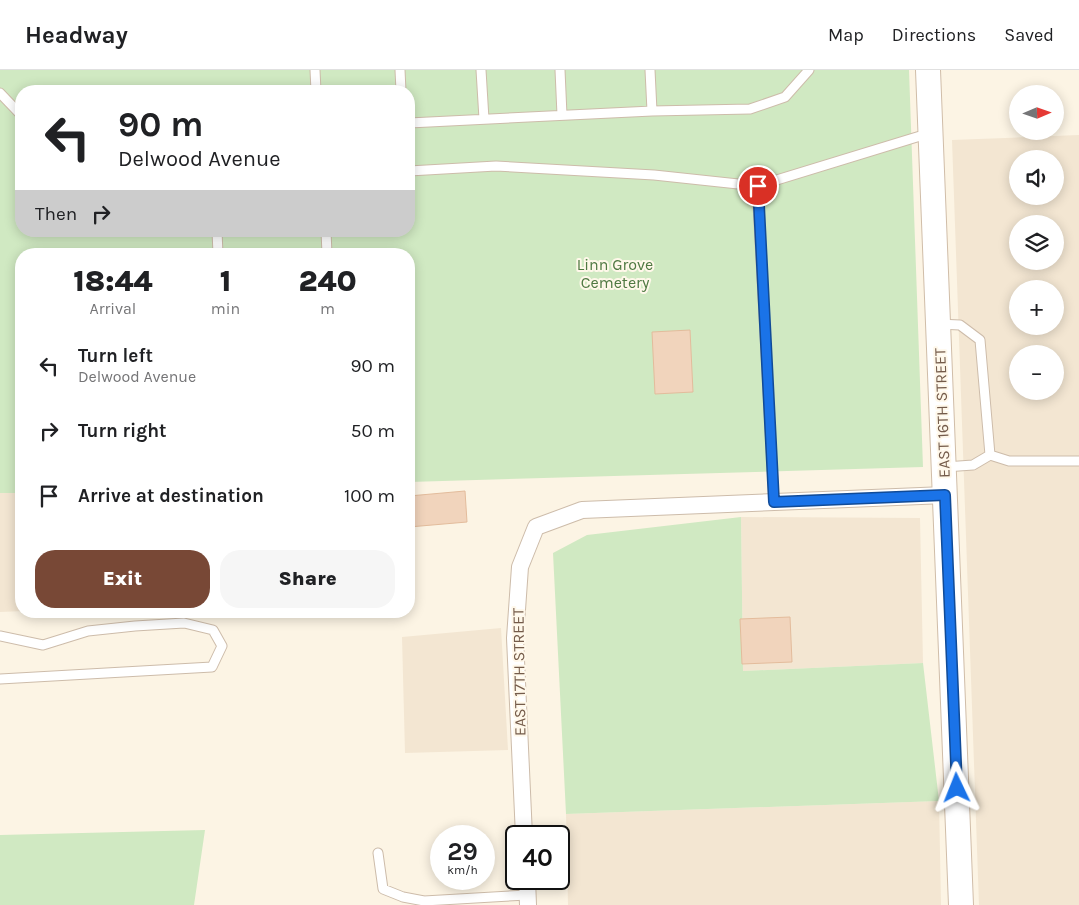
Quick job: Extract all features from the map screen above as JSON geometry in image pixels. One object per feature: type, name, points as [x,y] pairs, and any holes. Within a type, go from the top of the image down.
[{"type":"street","name":"EAST 16TH STREET","points":[[928,70],[961,905]]},
{"type":"street","name":"EAST 17TH STREET","points":[[524,825],[515,638],[520,567],[536,527],[582,510],[945,495]]},
{"type":"lane","points":[[315,70],[316,85]]},
{"type":"lane","points":[[400,70],[401,85]]},
{"type":"lane","points":[[481,70],[484,119]]},
{"type":"lane","points":[[560,70],[562,115]]},
{"type":"lane","points":[[650,70],[652,111]]},
{"type":"lane","points":[[415,123],[652,111],[750,109],[785,97],[809,70]]},
{"type":"lane","points":[[0,93],[15,109]]},
{"type":"lane","points":[[415,171],[496,166],[654,175],[758,186],[930,133]]},
{"type":"lane","points":[[758,186],[774,502]]},
{"type":"lane","points":[[938,324],[960,325],[980,340],[990,455]]},
{"type":"lane","points":[[944,467],[973,465],[990,455],[1009,461],[1079,461]]},
{"type":"lane","points":[[0,636],[43,645],[88,631],[135,626],[184,624],[213,630],[222,646],[212,667],[0,680]]},
{"type":"lane","points":[[378,852],[383,889],[402,897],[424,901],[528,900]]},
{"type":"shaded area","points":[[1079,135],[1079,905],[979,905],[952,140],[1009,138],[1009,140],[1064,140],[1064,136]]},
{"type":"shaded area","points":[[0,493],[15,493],[15,611],[0,612]]},
{"type":"shaded area","points":[[741,517],[920,518],[923,663],[743,671]]},
{"type":"shaded area","points":[[501,628],[508,750],[405,753],[402,637]]},
{"type":"shaded area","points":[[939,801],[941,905],[568,905],[568,890],[570,890],[570,825],[566,825],[566,814]]},
{"type":"green space","name":"Linn Grove Cemetery","points":[[0,70],[909,70],[923,467],[415,482],[415,248],[15,248],[15,493],[0,493]]},
{"type":"green space","points":[[741,517],[743,671],[923,663],[939,801],[566,814],[553,553],[587,535]]},
{"type":"green space","points":[[205,830],[194,905],[0,905],[0,835]]},
{"type":"building","points":[[690,330],[693,392],[655,394],[652,332]]},
{"type":"building","points":[[465,491],[467,522],[415,526],[415,495]]},
{"type":"building","points":[[790,617],[792,662],[742,664],[740,619]]},
{"type":"route","points":[[758,186],[774,502],[945,495],[957,788]]}]
